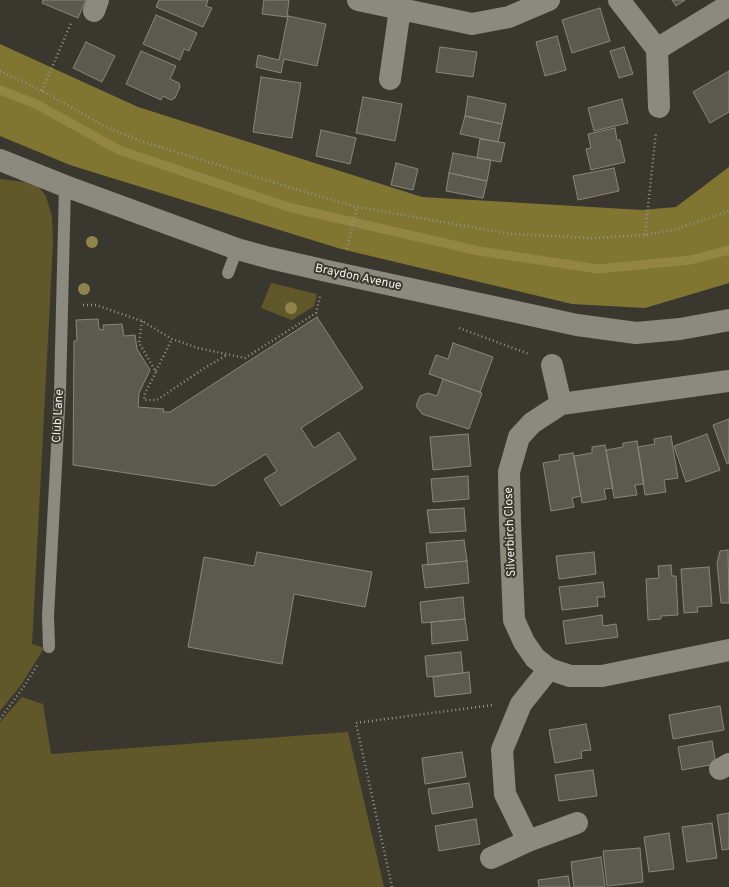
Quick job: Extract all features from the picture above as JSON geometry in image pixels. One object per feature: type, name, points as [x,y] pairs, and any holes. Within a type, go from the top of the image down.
[{"type":"street","points":[[358,0],[472,24],[509,16],[549,0]]},
{"type":"street","points":[[619,0],[656,49],[659,107]]},
{"type":"street","points":[[656,49],[729,5]]},
{"type":"street","points":[[390,79],[400,9]]},
{"type":"street","name":"Braydon Avenue","points":[[0,160],[65,186],[237,249],[327,271],[577,324],[636,333],[680,329],[729,320]]},
{"type":"street","points":[[542,360],[561,404]]},
{"type":"street","name":"Silverbirch Close","points":[[729,381],[561,404],[532,423],[519,437],[509,472],[514,620],[524,642],[535,658],[549,668],[570,676],[602,676],[729,650]]},
{"type":"street","points":[[528,841],[505,794],[502,750],[521,704],[549,668]]},
{"type":"street","points":[[491,858],[528,841],[576,823]]},
{"type":"lane","name":"Club Lane","points":[[49,647],[48,616],[53,538],[65,186]]},
{"type":"lane","points":[[228,273],[237,249]]},
{"type":"path","points":[[42,91],[71,23],[96,6]]},
{"type":"path","points":[[0,71],[42,91],[106,127],[141,141],[357,207],[511,234],[593,238],[644,235],[674,230],[729,211]]},
{"type":"path","points":[[644,235],[659,107]]},
{"type":"path","points":[[351,234],[357,207]]},
{"type":"path","points":[[62,304],[96,305],[142,321],[172,339],[198,348],[245,358],[316,313],[327,271]]},
{"type":"path","points":[[142,321],[139,343],[156,372]]},
{"type":"path","points":[[458,327],[542,360]]},
{"type":"path","points":[[172,339],[144,393],[144,400],[157,400],[206,366],[227,355]]},
{"type":"path","points":[[0,719],[23,688],[49,647]]},
{"type":"path","points":[[392,887],[356,723],[508,703],[521,704]]},
{"type":"shaded area","points":[[0,44],[138,107],[422,197],[642,210],[676,207],[729,167],[729,283],[645,308],[572,304],[341,249],[70,165],[0,136]]},
{"type":"shaded area","points":[[0,179],[24,182],[38,186],[46,196],[52,217],[53,243],[32,644],[44,648],[21,685],[0,711]]},
{"type":"shaded area","points":[[271,283],[317,294],[314,306],[292,320],[261,308]]},
{"type":"shaded area","points":[[22,697],[43,704],[51,754],[348,732],[384,887],[0,887],[0,722]]},
{"type":"building","points":[[43,0],[86,0],[78,18],[42,3]]},
{"type":"building","points":[[159,0],[208,0],[206,6],[212,8],[203,27],[156,7]]},
{"type":"building","points":[[264,0],[289,0],[287,17],[262,14]]},
{"type":"building","points":[[672,0],[685,0],[676,6]]},
{"type":"building","points":[[600,8],[610,41],[572,53],[562,20]]},
{"type":"building","points":[[156,15],[197,33],[189,51],[184,49],[180,60],[143,44]]},
{"type":"building","points":[[288,16],[326,24],[317,66],[284,59],[281,73],[256,67],[258,55],[279,60]]},
{"type":"building","points":[[557,36],[566,70],[545,76],[536,42]]},
{"type":"building","points":[[86,42],[115,56],[102,82],[73,68]]},
{"type":"building","points":[[440,47],[477,52],[473,77],[436,72]]},
{"type":"building","points":[[624,47],[633,74],[619,78],[610,51]]},
{"type":"building","points":[[141,51],[176,66],[170,79],[179,83],[180,87],[175,98],[171,100],[163,96],[161,100],[126,84]]},
{"type":"building","points":[[729,71],[729,112],[710,123],[693,92]]},
{"type":"building","points":[[261,77],[301,83],[292,138],[253,132]]},
{"type":"building","points":[[468,96],[506,104],[502,124],[465,116]]},
{"type":"building","points":[[363,97],[402,104],[395,141],[356,133]]},
{"type":"building","points":[[622,99],[628,123],[594,131],[588,108]]},
{"type":"building","points":[[465,116],[502,124],[498,142],[460,134]]},
{"type":"building","points":[[615,128],[617,140],[620,140],[625,162],[591,170],[586,149],[591,148],[588,134]]},
{"type":"building","points":[[321,130],[356,138],[350,164],[316,156]]},
{"type":"building","points":[[480,139],[505,143],[501,162],[477,158]]},
{"type":"building","points":[[453,153],[491,160],[487,181],[449,173]]},
{"type":"building","points":[[396,163],[418,169],[413,190],[391,185]]},
{"type":"building","points":[[614,168],[619,191],[578,200],[573,176]]},
{"type":"building","points":[[449,173],[487,181],[483,198],[446,191]]},
{"type":"building","points":[[317,317],[363,388],[301,428],[314,448],[339,432],[356,459],[281,506],[264,479],[277,471],[266,454],[214,486],[73,465],[74,341],[77,341],[76,320],[98,319],[99,329],[104,330],[103,325],[122,324],[124,336],[135,335],[137,349],[150,370],[139,393],[138,407],[164,409],[163,412],[170,412]]},
{"type":"building","points":[[453,343],[493,357],[480,392],[429,374],[436,355],[448,359]]},
{"type":"building","points":[[443,379],[482,393],[469,429],[422,414],[416,406],[420,396],[428,393],[437,396]]},
{"type":"building","points":[[729,419],[729,463],[727,464],[713,425]]},
{"type":"building","points":[[468,434],[471,466],[433,470],[430,437]]},
{"type":"building","points":[[707,434],[720,470],[686,482],[674,446]]},
{"type":"building","points":[[671,436],[678,478],[664,480],[666,492],[645,495],[638,447],[655,444],[654,439]]},
{"type":"building","points":[[637,441],[644,484],[635,485],[637,495],[614,498],[606,450],[623,447],[623,443]]},
{"type":"building","points":[[605,445],[613,488],[604,489],[606,499],[582,503],[574,456],[592,453],[592,447]]},
{"type":"building","points":[[573,453],[581,496],[572,498],[574,507],[551,511],[543,463],[560,460],[559,455]]},
{"type":"building","points":[[468,476],[469,499],[433,502],[431,479]]},
{"type":"building","points":[[464,508],[466,531],[430,533],[427,510]]},
{"type":"building","points":[[464,540],[467,561],[428,565],[426,543]]},
{"type":"building","points":[[728,550],[729,603],[721,603],[717,563],[720,551]]},
{"type":"building","points":[[257,552],[372,572],[365,607],[294,594],[282,664],[188,647],[204,557],[254,566]]},
{"type":"building","points":[[594,552],[596,574],[559,579],[556,556]]},
{"type":"building","points":[[467,561],[469,583],[425,588],[422,565]]},
{"type":"building","points":[[671,565],[672,576],[676,576],[678,615],[661,616],[661,619],[648,620],[646,579],[659,578],[658,566]]},
{"type":"building","points":[[709,567],[712,606],[697,607],[698,612],[684,613],[681,569]]},
{"type":"building","points":[[603,582],[605,597],[597,597],[598,606],[562,610],[559,587]]},
{"type":"building","points":[[463,597],[465,619],[422,623],[420,602]]},
{"type":"building","points":[[602,615],[603,626],[616,624],[618,637],[566,644],[563,621]]},
{"type":"building","points":[[465,619],[468,640],[432,644],[431,622]]},
{"type":"building","points":[[461,652],[463,673],[427,677],[425,656]]},
{"type":"building","points":[[469,672],[471,693],[435,697],[433,677]]},
{"type":"building","points":[[720,706],[724,730],[673,739],[669,715]]},
{"type":"building","points":[[586,724],[591,750],[581,751],[582,758],[555,763],[549,730]]},
{"type":"building","points":[[712,741],[716,764],[682,770],[678,747]]},
{"type":"building","points":[[462,752],[466,777],[425,784],[422,758]]},
{"type":"building","points":[[593,770],[597,796],[559,801],[555,775]]},
{"type":"building","points":[[469,783],[473,807],[432,814],[428,789]]},
{"type":"building","points":[[729,813],[729,849],[722,850],[717,815]]},
{"type":"building","points":[[476,819],[480,844],[439,851],[435,826]]},
{"type":"building","points":[[712,823],[717,858],[687,862],[682,827]]},
{"type":"building","points":[[669,833],[674,869],[649,872],[644,837]]},
{"type":"building","points":[[640,848],[643,882],[607,886],[603,851]]},
{"type":"building","points":[[601,857],[605,887],[574,887],[571,862]]},
{"type":"building","points":[[568,876],[570,887],[539,887],[538,880]]},
{"type":"waterway","points":[[0,90],[36,104],[119,150],[288,207],[479,251],[598,269],[690,260],[729,250]]}]
